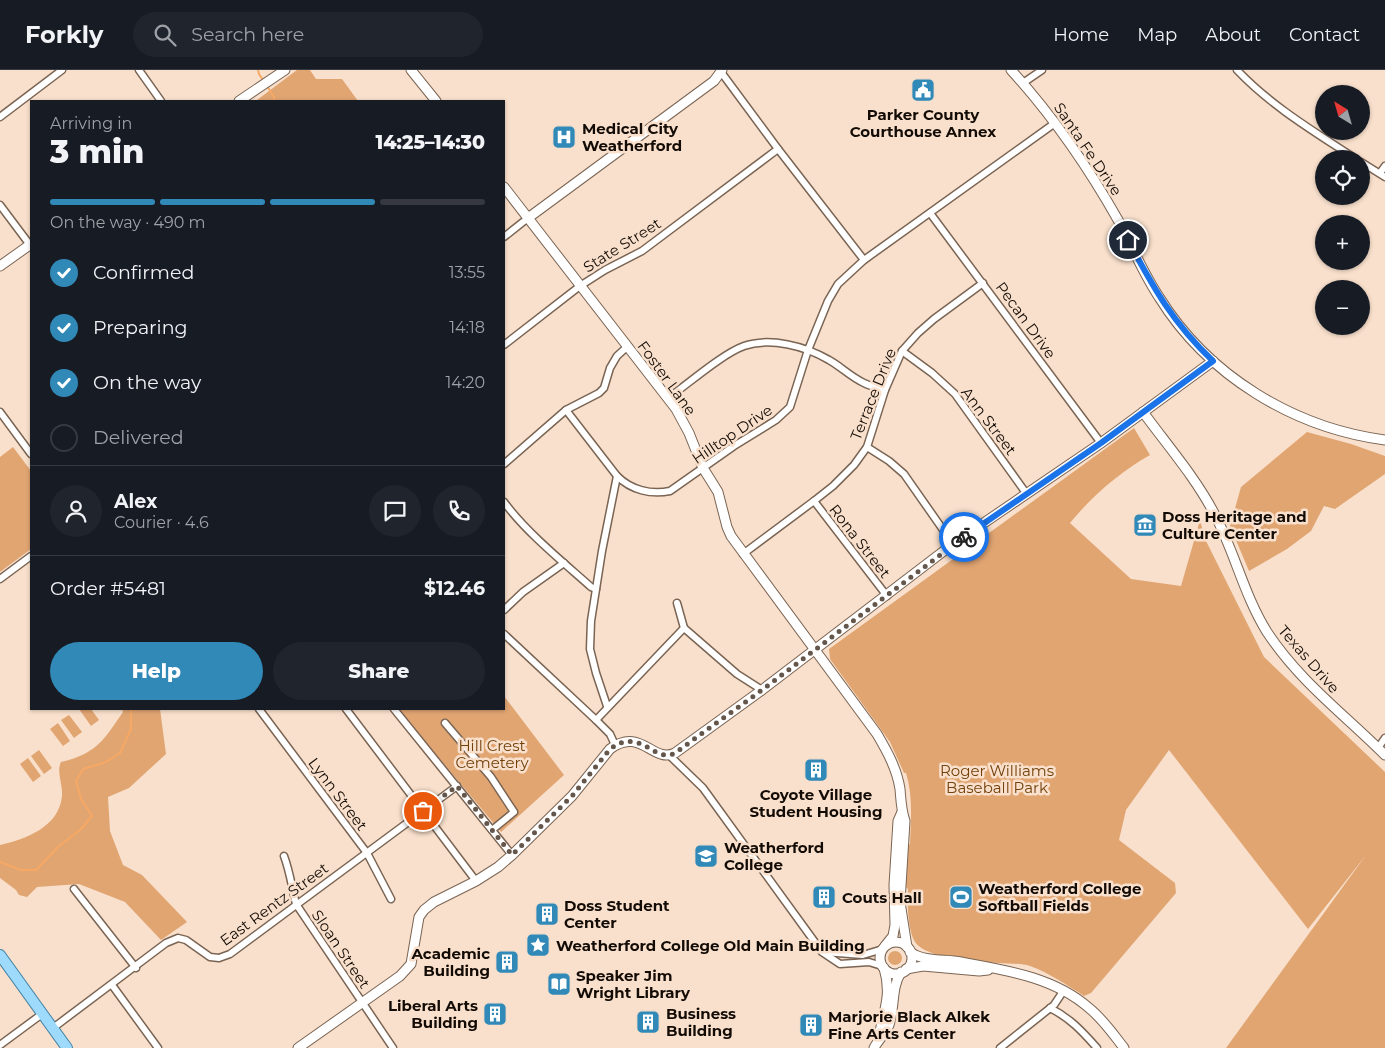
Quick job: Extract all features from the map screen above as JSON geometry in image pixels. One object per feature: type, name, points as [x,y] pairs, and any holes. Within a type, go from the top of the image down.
[{"type":"main road","points":[[0,955],[67,1048]]},
{"type":"street","points":[[0,117],[62,70]]},
{"type":"street","points":[[140,70],[160,100]]},
{"type":"street","points":[[240,100],[285,70]]},
{"type":"street","points":[[412,70],[435,100]]},
{"type":"street","name":"Santa Fe Drive","points":[[1011,70],[1055,123],[1100,190],[1159,298],[1181,328],[1213,361],[1256,394],[1292,414],[1355,435],[1385,440]]},
{"type":"street","points":[[1023,83],[1042,70]]},
{"type":"street","points":[[1237,70],[1250,84],[1275,104],[1343,150]]},
{"type":"street","points":[[505,236],[714,81],[722,71],[778,149],[864,260]]},
{"type":"street","name":"Hilltop Drive","points":[[617,476],[629,486],[658,494],[670,491],[734,446],[776,420],[790,407],[808,350],[828,301],[838,284],[864,260],[1055,123]]},
{"type":"street","name":"State Street","points":[[505,344],[580,286],[642,250],[778,149]]},
{"type":"street","points":[[1370,168],[1382,175],[1385,166]]},
{"type":"street","name":"Foster Lane","points":[[505,188],[668,398],[683,421],[703,468],[718,492],[727,528],[731,536],[885,748],[898,782],[905,821],[900,902],[908,949]]},
{"type":"street","points":[[0,205],[30,244]]},
{"type":"street","name":"Pecan Drive","points":[[930,213],[1101,443]]},
{"type":"street","points":[[0,266],[30,246]]},
{"type":"street","name":"Terrace Drive","points":[[743,554],[833,486],[854,464],[867,447],[885,390],[902,351],[934,319],[983,283]]},
{"type":"street","points":[[668,398],[725,357],[744,346],[764,343],[788,344],[808,350],[828,359],[862,382],[885,390]]},
{"type":"street","points":[[505,463],[566,410],[599,393],[604,388],[610,368],[617,356],[628,346]]},
{"type":"street","name":"Ann Street","points":[[902,351],[932,373],[955,394],[1026,493]]},
{"type":"street","points":[[669,755],[762,690],[953,544],[1101,443],[1213,361]]},
{"type":"street","points":[[566,410],[617,476],[591,621],[590,649],[596,673],[608,706]]},
{"type":"street","points":[[0,412],[30,453]]},
{"type":"street","name":"Texas Drive","points":[[1143,412],[1197,485],[1215,514],[1251,604],[1268,632],[1285,656],[1321,696],[1385,755]]},
{"type":"street","points":[[867,447],[889,461],[904,474],[953,544]]},
{"type":"street","name":"Rona Street","points":[[814,501],[887,596]]},
{"type":"street","points":[[505,503],[512,513],[564,563],[591,588],[596,589]]},
{"type":"street","points":[[0,579],[30,557]]},
{"type":"street","points":[[505,609],[523,592],[564,563]]},
{"type":"street","points":[[677,603],[684,628],[737,674],[762,690]]},
{"type":"street","points":[[596,720],[684,628]]},
{"type":"street","points":[[505,635],[596,720],[610,734],[616,745]]},
{"type":"street","name":"Lynn Street","points":[[259,710],[367,853],[391,899]]},
{"type":"street","points":[[347,710],[476,881]]},
{"type":"street","points":[[395,710],[512,855]]},
{"type":"street","points":[[445,723],[490,777],[514,812],[492,830]]},
{"type":"street","points":[[1378,748],[1385,738]]},
{"type":"street","points":[[298,1048],[400,976],[411,964],[418,916],[434,902],[476,881],[512,855],[572,796],[610,749],[628,741],[634,741],[656,752],[669,755],[703,788],[822,952],[840,964],[869,962],[883,967],[890,972],[904,971],[923,966],[979,972],[994,968]]},
{"type":"street","name":"East Rentz Street","points":[[53,1028],[136,968],[166,943],[178,938],[186,940],[210,957],[219,958],[230,954],[457,786]]},
{"type":"street","points":[[876,1045],[888,998],[888,981],[880,960],[884,948],[893,936],[895,925],[894,885],[898,821],[902,812]]},
{"type":"street","name":"Sloan Street","points":[[284,856],[296,904],[393,1048]]},
{"type":"street","points":[[74,888],[136,968]]},
{"type":"street","points":[[822,952],[863,955],[884,948],[893,942],[898,942],[922,958],[944,959],[994,968],[1039,980],[1064,990],[1094,1012],[1106,1024],[1122,1047]]},
{"type":"street","points":[[876,1045],[888,1027],[892,1012],[895,983],[911,959],[908,949]]},
{"type":"street","points":[[112,985],[158,1048]]},
{"type":"street","points":[[1000,1048],[1054,1005],[1064,990]]},
{"type":"street","points":[[1050,1008],[1080,1027],[1097,1048]]},
{"type":"street","points":[[0,1045],[42,1014]]},
{"type":"green space","points":[[297,70],[310,70],[316,79],[342,79],[357,100],[257,100]]},
{"type":"green space","name":"Roger Williams Baseball Park","points":[[1134,428],[1150,455],[1107,485],[1070,523],[1131,579],[1181,586],[1200,520],[1205,539],[1264,657],[1385,772],[1385,1048],[1226,1048],[1366,855],[1308,929],[1169,750],[1126,810],[1119,840],[1175,883],[1176,893],[1091,993],[1084,996],[1051,976],[1026,965],[954,959],[930,952],[921,948],[915,942],[908,917],[908,889],[905,886],[911,817],[910,790],[906,773],[904,773],[890,742],[830,659],[829,649]]},
{"type":"green space","points":[[1307,432],[1385,456],[1385,474],[1335,509],[1324,506],[1311,531],[1287,549],[1249,571],[1230,526],[1241,487]]},
{"type":"green space","points":[[13,447],[30,470],[30,550],[0,572],[0,457]]},
{"type":"green space","name":"Hill Crest Cemetery","points":[[505,697],[564,775],[501,832],[399,710],[505,710]]},
{"type":"green space","points":[[80,710],[92,710],[99,720],[91,726]]},
{"type":"green space","points":[[122,710],[160,710],[166,754],[129,788],[108,797],[110,831],[123,865],[142,875],[187,922],[161,940],[125,902],[79,884],[37,887],[27,897],[19,895],[16,890],[0,878],[0,845],[40,830],[55,816],[60,807],[62,787],[59,770],[61,762],[83,755],[91,750],[110,731],[123,712]]},
{"type":"green space","points":[[69,715],[82,732],[74,738],[61,720]]},
{"type":"green space","points":[[58,723],[70,741],[63,746],[50,729]]},
{"type":"green space","points":[[39,750],[52,768],[44,774],[31,756]]},
{"type":"green space","points":[[28,758],[41,776],[33,782],[20,764]]},
{"type":"green space","points":[[892,951],[898,951],[902,958],[898,965],[892,965],[888,961],[888,955]]},
{"type":"waterway","points":[[258,70],[263,80]]},
{"type":"waterway","points":[[267,86],[274,100]]},
{"type":"waterway","points":[[0,862],[21,870],[36,870],[59,846],[80,830],[92,816],[81,799],[76,781],[83,769],[106,762],[120,753],[131,729],[131,710]]},
{"type":"way so far","points":[[423,811],[457,786],[512,855],[572,796],[610,749],[622,742],[634,741],[656,752],[669,755],[675,753],[762,690],[964,537]]},
{"type":"place","name":"Parker County Courthouse Annex","points":[[923,90]]},
{"type":"place","name":"Medical City Weatherford","points":[[564,137]]},
{"type":"place","name":"Doss Heritage and Culture Center","points":[[1145,525]]},
{"type":"place","name":"Coyote Village Student Housing","points":[[816,770]]},
{"type":"place","name":"Weatherford College","points":[[706,856]]},
{"type":"place","name":"Couts Hall","points":[[824,897]]},
{"type":"place","name":"Weatherford College Softball Fields","points":[[961,897]]},
{"type":"place","name":"Doss Student Center","points":[[547,914]]},
{"type":"place","name":"Weatherford College Old Main Building","points":[[538,945]]},
{"type":"place","name":"Academic Building","points":[[507,962]]},
{"type":"place","name":"Speaker Jim Wright Library","points":[[559,984]]},
{"type":"place","name":"Liberal Arts Building","points":[[495,1014]]},
{"type":"place","name":"Business Building","points":[[648,1022]]},
{"type":"place","name":"Marjorie Black Alkek Fine Arts Center","points":[[811,1025]]},
{"type":"route","points":[[964,537],[1101,443],[1213,361],[1181,328],[1159,298],[1128,240]]}]
